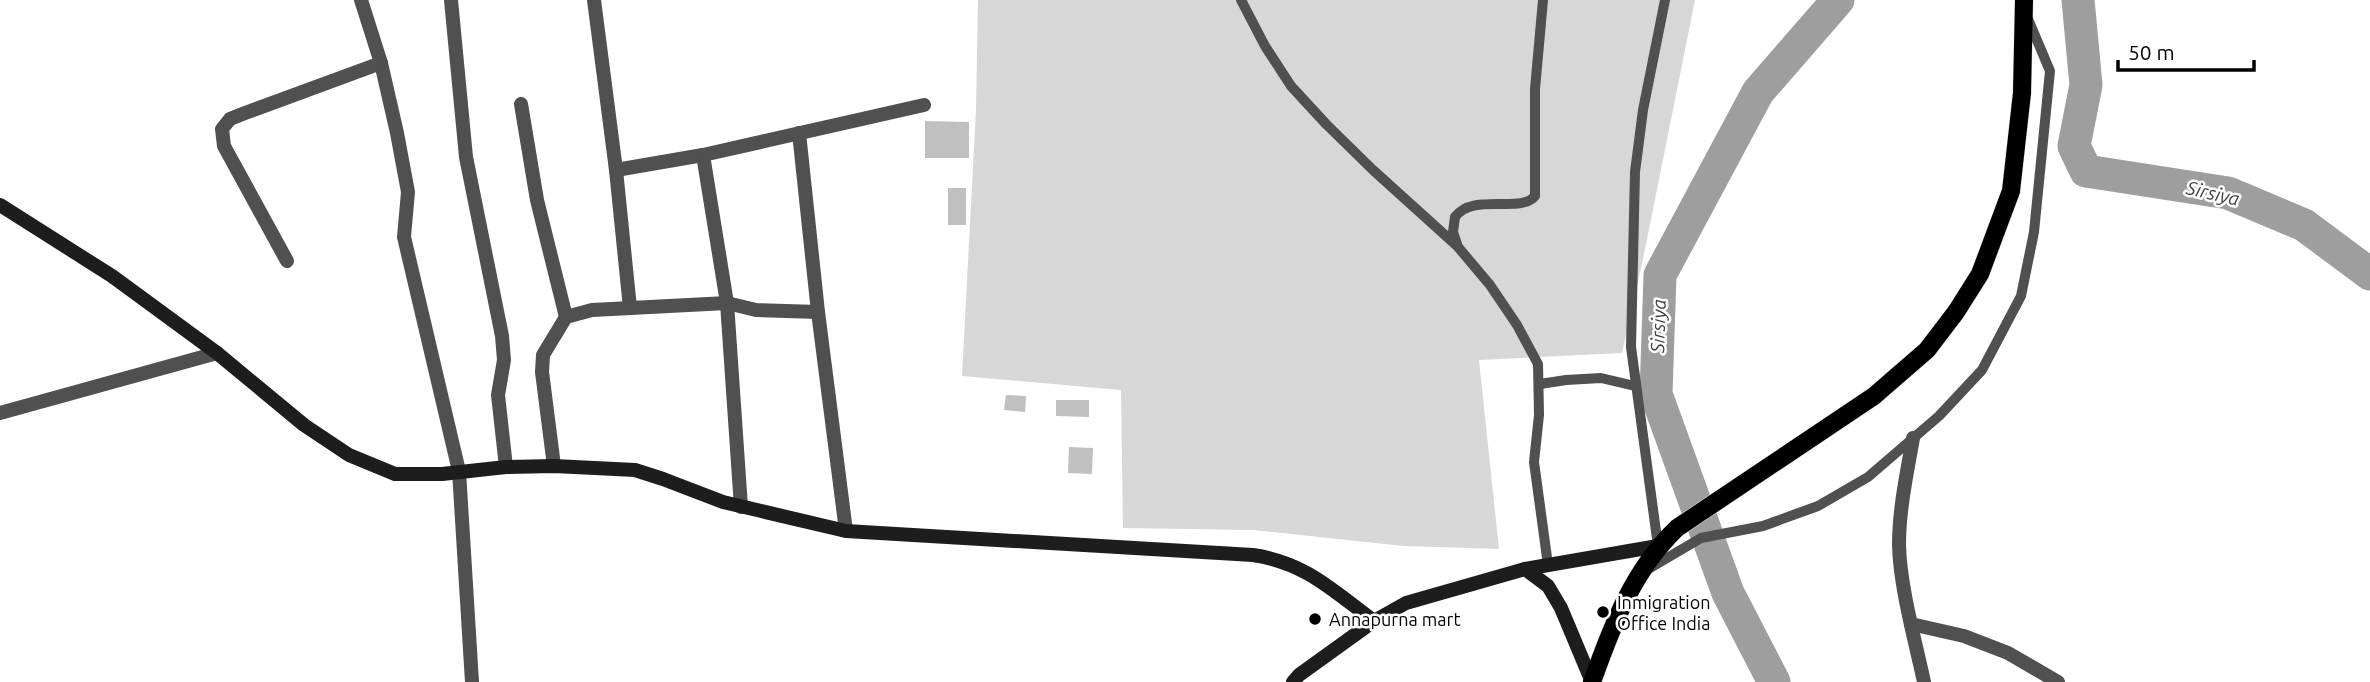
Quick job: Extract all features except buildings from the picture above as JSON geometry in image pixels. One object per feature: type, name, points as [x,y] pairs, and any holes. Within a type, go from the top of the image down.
[{"type":"main road","points":[[1592,682],[1608,637],[1637,576],[1658,546],[1677,528],[1874,396],[1927,350],[1956,312],[1980,274],[2011,191],[2022,93],[2024,5]]},
{"type":"street","points":[[361,0],[381,63],[408,192],[404,237],[459,471],[472,682]]},
{"type":"street","points":[[451,0],[466,157],[502,336],[504,360],[498,395],[506,467]]},
{"type":"street","points":[[594,0],[616,170],[630,308]]},
{"type":"street","points":[[287,261],[224,146],[222,129],[230,120],[245,113],[381,63]]},
{"type":"street","points":[[521,104],[537,200],[566,317]]},
{"type":"street","points":[[616,170],[703,155],[924,105]]},
{"type":"street","points":[[799,133],[818,312],[846,531]]},
{"type":"street","points":[[703,155],[727,303],[741,507]]},
{"type":"street","points":[[0,205],[112,276],[217,353],[304,425],[349,455],[395,474],[442,474],[506,467],[554,466],[635,470],[741,507],[846,531],[1253,555],[1277,559],[1305,570],[1374,621]]},
{"type":"street","points":[[554,466],[542,372],[543,355],[566,317],[592,310],[727,303],[756,310],[818,312]]},
{"type":"street","points":[[0,413],[217,353]]},
{"type":"street","points":[[1913,438],[1899,546],[1911,624],[1924,682]]},
{"type":"street","points":[[1293,682],[1374,621],[1406,603],[1525,569],[1658,546]]},
{"type":"street","points":[[1525,569],[1548,586],[1561,608],[1592,682]]},
{"type":"street","points":[[1911,624],[1964,636],[2008,653],[2058,682]]},
{"type":"lane","points":[[1241,0],[1265,46],[1292,86],[1373,170],[1458,247],[1490,285],[1517,325],[1538,365],[1540,384],[1534,462],[1548,565]]},
{"type":"lane","points":[[1458,247],[1453,232],[1458,213],[1476,205],[1525,204],[1535,196],[1535,89],[1543,0]]},
{"type":"lane","points":[[1658,546],[1631,346],[1635,172],[1643,110],[1665,0]]},
{"type":"lane","points":[[1637,576],[1701,538],[1763,526],[1818,506],[1868,477],[1939,416],[1982,370],[2021,296],[2034,232],[2050,71],[2024,5]]},
{"type":"lane","points":[[1540,384],[1601,378],[1635,386]]},
{"type":"shaded area","points":[[978,0],[1695,0],[1622,353],[1479,360],[1499,549],[1403,546],[1253,530],[1123,528],[1121,390],[962,376],[976,110]]},
{"type":"waterway","name":"Sirsiya","points":[[1774,682],[1728,593],[1656,394],[1660,275],[1758,92],[1838,0]]},
{"type":"waterway","name":"Sirsiya","points":[[2078,0],[2086,85],[2074,146],[2086,171],[2228,193],[2304,225],[2370,274]]},
{"type":"place","name":"Inmigration Office India","points":[[1603,612]]},
{"type":"place","name":"Annapurna mart","points":[[1315,619]]}]
